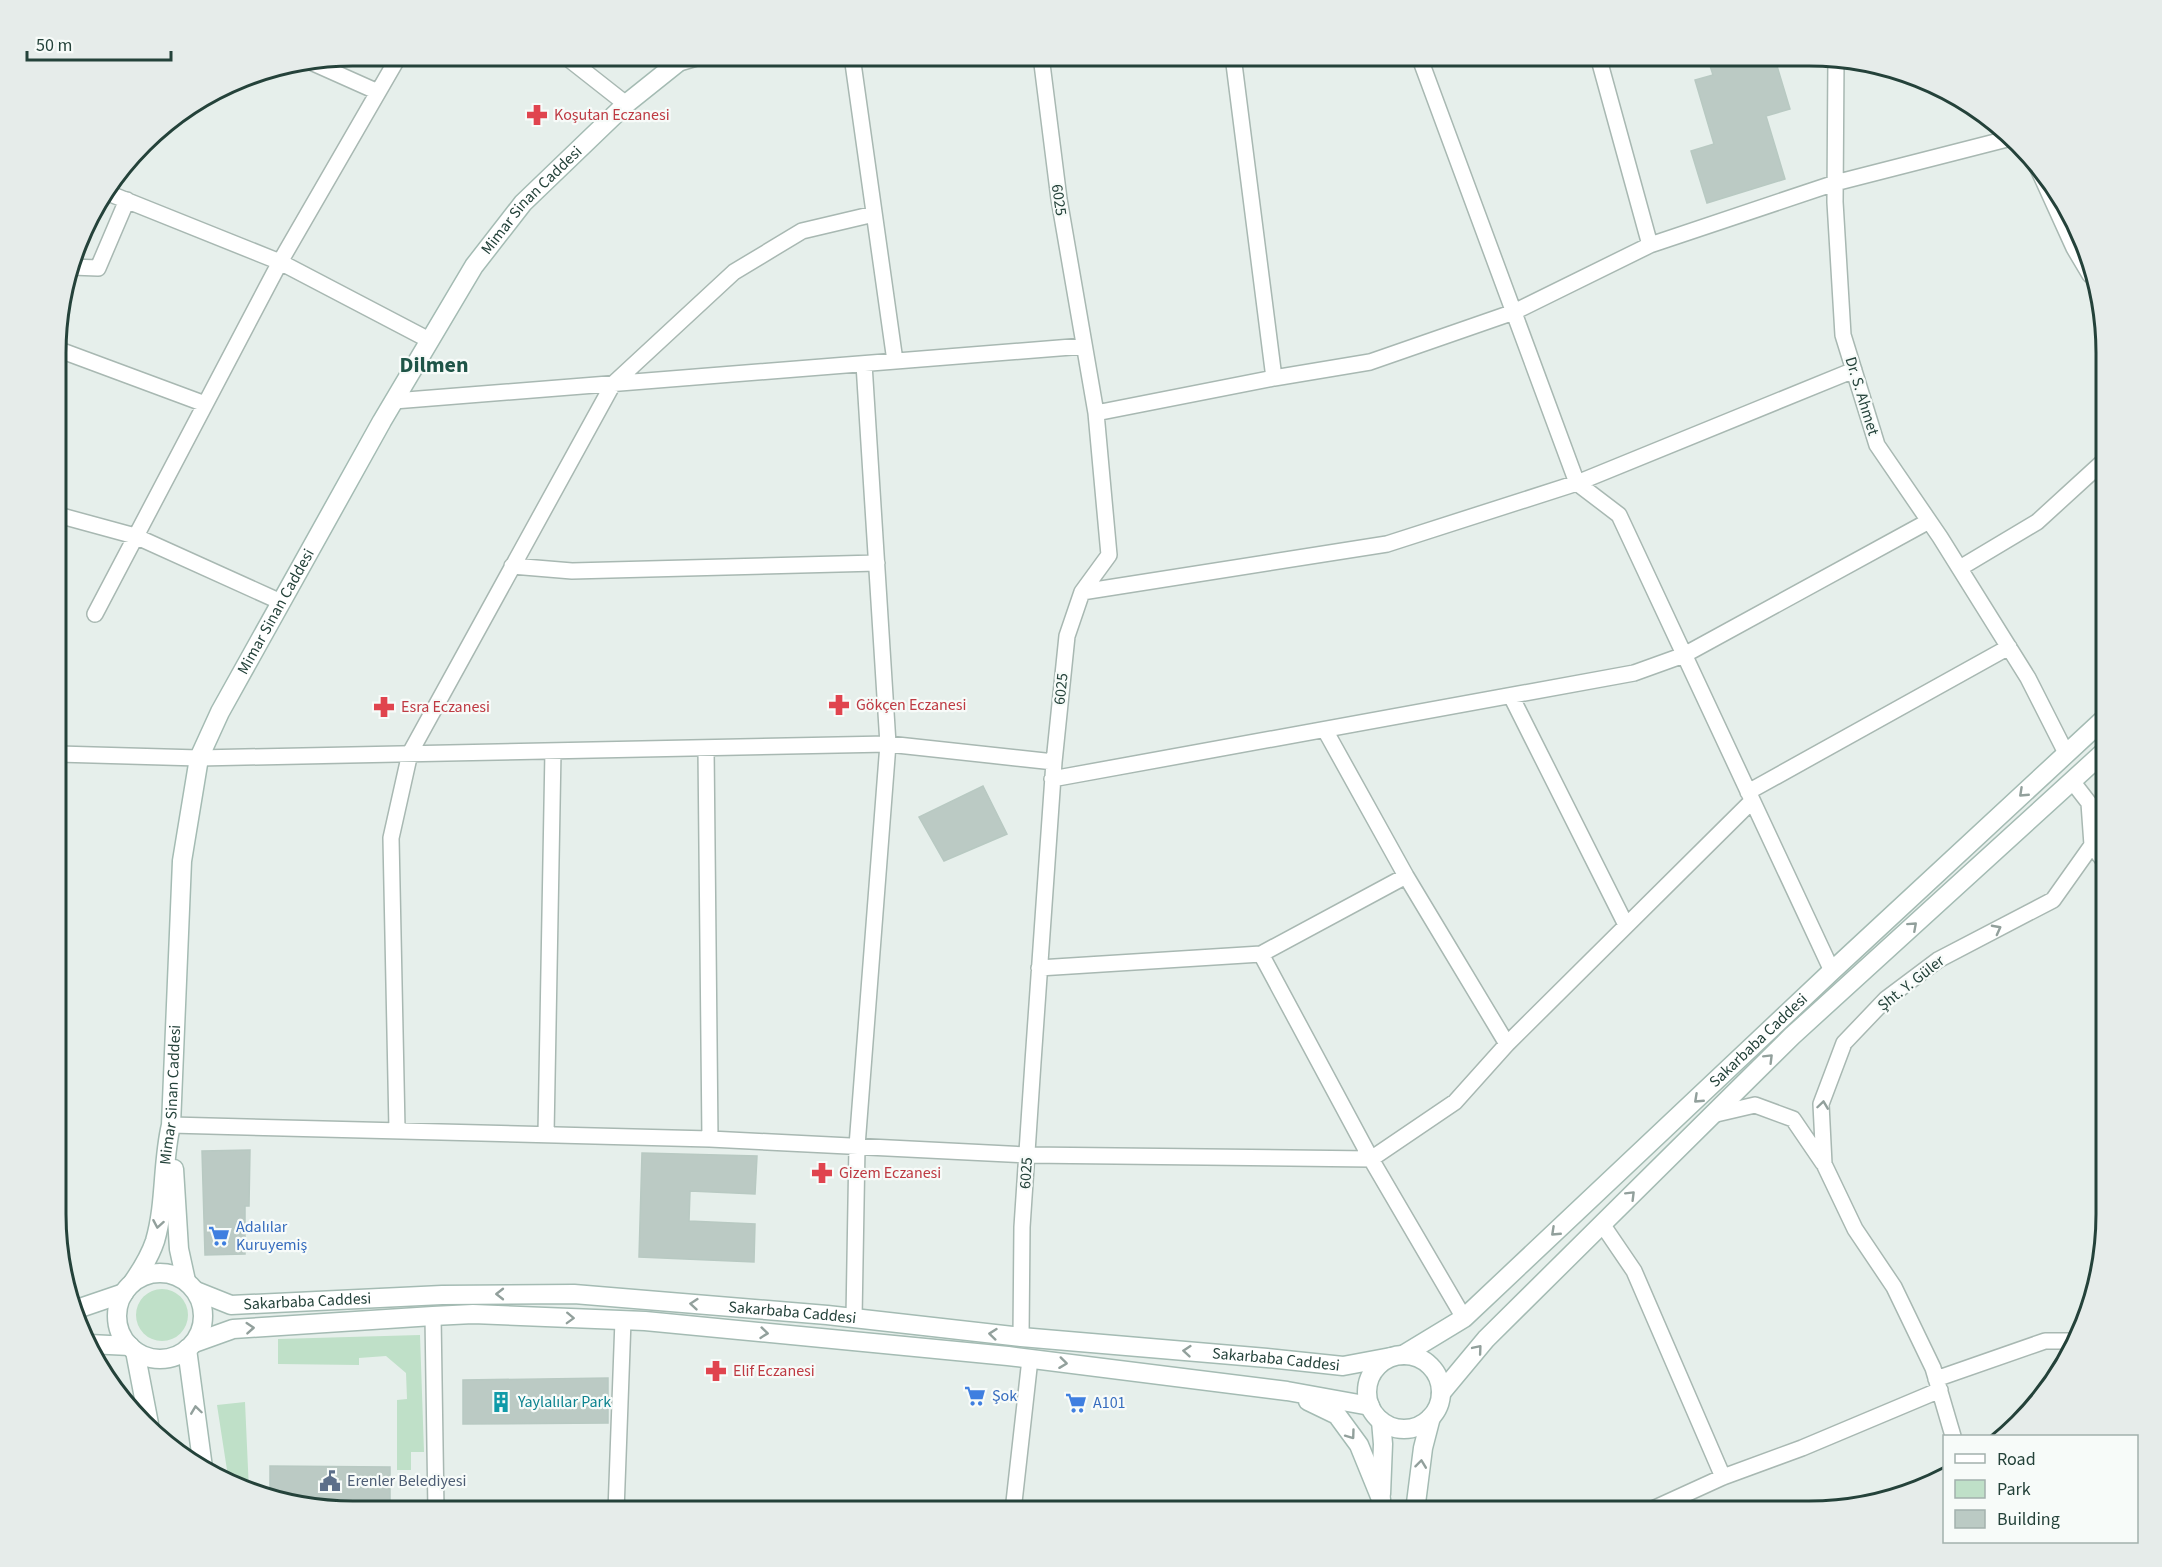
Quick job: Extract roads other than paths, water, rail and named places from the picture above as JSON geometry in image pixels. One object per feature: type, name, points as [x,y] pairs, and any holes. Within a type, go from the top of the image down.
[{"type":"main road","name":"Mimar Sinan Caddesi","points":[[129,1287],[147,1261],[159,1222],[167,1142],[171,1125],[182,861],[199,758],[220,712],[281,602],[429,340],[474,266],[523,203],[626,104],[672,66]]},
{"type":"main road","name":"Sakarbaba Caddesi","points":[[191,1286],[231,1305],[442,1295],[574,1294],[854,1318],[1021,1337],[1343,1366],[1397,1356],[1464,1318],[2096,726]]},
{"type":"main road","name":"Sakarbaba Caddesi","points":[[1441,1393],[1486,1339],[1792,1036],[2096,759]]},
{"type":"main road","points":[[98,1345],[133,1349],[148,1357],[162,1359],[175,1356],[190,1346],[200,1331],[203,1317],[202,1304],[191,1286],[179,1249],[171,1125]]},
{"type":"main road","points":[[81,1307],[129,1287],[146,1275],[159,1273],[173,1275],[191,1286]]},
{"type":"main road","points":[[129,1287],[118,1306],[118,1321],[122,1334],[133,1349],[147,1414]]},
{"type":"main road","name":"Sakarbaba Caddesi","points":[[190,1346],[233,1329],[433,1316],[473,1314],[623,1320],[1030,1359],[1287,1391],[1375,1414]]},
{"type":"main road","points":[[190,1346],[203,1459]]},
{"type":"main road","points":[[1380,1501],[1383,1443],[1367,1395],[1368,1383],[1380,1363],[1397,1356],[1415,1357],[1426,1362],[1434,1371],[1441,1393],[1438,1406],[1431,1417],[1423,1448],[1416,1501]]},
{"type":"main road","points":[[1287,1391],[1336,1415],[1359,1445],[1379,1501]]},
{"type":"main road","points":[[1375,1414],[1390,1426],[1401,1429],[1422,1424],[1431,1417]]},
{"type":"street","points":[[95,614],[280,262],[393,66]]},
{"type":"street","points":[[578,66],[626,104]]},
{"type":"street","points":[[853,66],[895,361]]},
{"type":"street","name":"6025","points":[[1021,1337],[1022,1227],[1052,779],[1067,636],[1082,592],[1108,555],[1096,413],[1059,199],[1042,66]]},
{"type":"street","points":[[1234,66],[1274,378]]},
{"type":"street","points":[[1423,66],[1577,483],[1619,515],[1832,971]]},
{"type":"street","points":[[1601,66],[1650,245]]},
{"type":"street","name":"Dr. S. Ahmet","points":[[1836,67],[1836,183],[1843,335],[1877,445],[1960,568],[2009,647],[2028,678],[2066,753]]},
{"type":"street","points":[[323,68],[378,92]]},
{"type":"street","points":[[1096,413],[1274,378],[1370,362],[1514,312],[1650,245],[1836,183],[2002,141]]},
{"type":"street","points":[[113,195],[280,262],[429,340]]},
{"type":"street","points":[[79,267],[98,268],[127,200]]},
{"type":"street","points":[[2053,203],[2080,258]]},
{"type":"street","points":[[397,1130],[392,838],[410,753],[613,384],[734,272],[802,231],[874,214]]},
{"type":"street","points":[[394,401],[1084,346]]},
{"type":"street","points":[[66,352],[205,404]]},
{"type":"street","points":[[854,1318],[857,1146],[888,744],[864,364]]},
{"type":"street","points":[[1082,592],[1387,544],[1577,483],[1854,370]]},
{"type":"street","points":[[1960,568],[2037,522],[2096,468]]},
{"type":"street","points":[[66,517],[135,536],[281,602]]},
{"type":"street","points":[[1052,779],[1634,673],[1684,656],[1929,521]]},
{"type":"street","points":[[512,566],[572,571],[877,563]]},
{"type":"street","points":[[171,1125],[710,1139],[1027,1155],[1371,1159],[1455,1102],[1507,1044],[1750,796],[2009,647]]},
{"type":"street","points":[[1511,696],[1626,925]]},
{"type":"street","points":[[1325,730],[1406,876],[1507,1044]]},
{"type":"street","points":[[66,754],[199,758],[888,744],[1054,762]]},
{"type":"street","points":[[706,748],[710,1139]]},
{"type":"street","points":[[546,1134],[553,751]]},
{"type":"street","points":[[2072,781],[2090,803],[2092,845],[2096,850]]},
{"type":"street","name":"Şht. Y. Güler","points":[[1952,1435],[1933,1368],[1894,1287],[1855,1229],[1824,1164],[1821,1104],[1845,1043],[1886,999],[1938,960],[2053,900],[2092,845]]},
{"type":"street","points":[[1039,968],[1261,954],[1406,876]]},
{"type":"street","points":[[1261,954],[1371,1159],[1464,1318]]},
{"type":"street","points":[[1712,1115],[1755,1105],[1792,1119],[1824,1164]]},
{"type":"street","points":[[1602,1224],[1634,1271],[1723,1477]]},
{"type":"street","points":[[433,1316],[436,1501]]},
{"type":"street","points":[[616,1501],[623,1320]]},
{"type":"street","points":[[1670,1501],[1723,1477],[1802,1448],[1938,1384],[2045,1341],[2066,1341]]},
{"type":"street","points":[[1014,1501],[1030,1359]]},
{"type":"place","name":"Koşutan Eczanesi","points":[[537,115]]},
{"type":"place","name":"Gökçen Eczanesi","points":[[839,705]]},
{"type":"place","name":"Esra Eczanesi","points":[[384,707]]},
{"type":"place","name":"Gizem Eczanesi","points":[[822,1173]]},
{"type":"place","name":"Adalılar Kuruyemiş","points":[[219,1236]]},
{"type":"place","name":"Elif Eczanesi","points":[[716,1371]]},
{"type":"place","name":"Şok","points":[[975,1396]]},
{"type":"place","name":"Yaylalılar Park","points":[[501,1402]]},
{"type":"place","name":"A101","points":[[1076,1403]]},
{"type":"place","name":"Erenler Belediyesi","points":[[330,1481]]},
{"type":"district","name":"Dilmen","points":[[434,365]]}]
